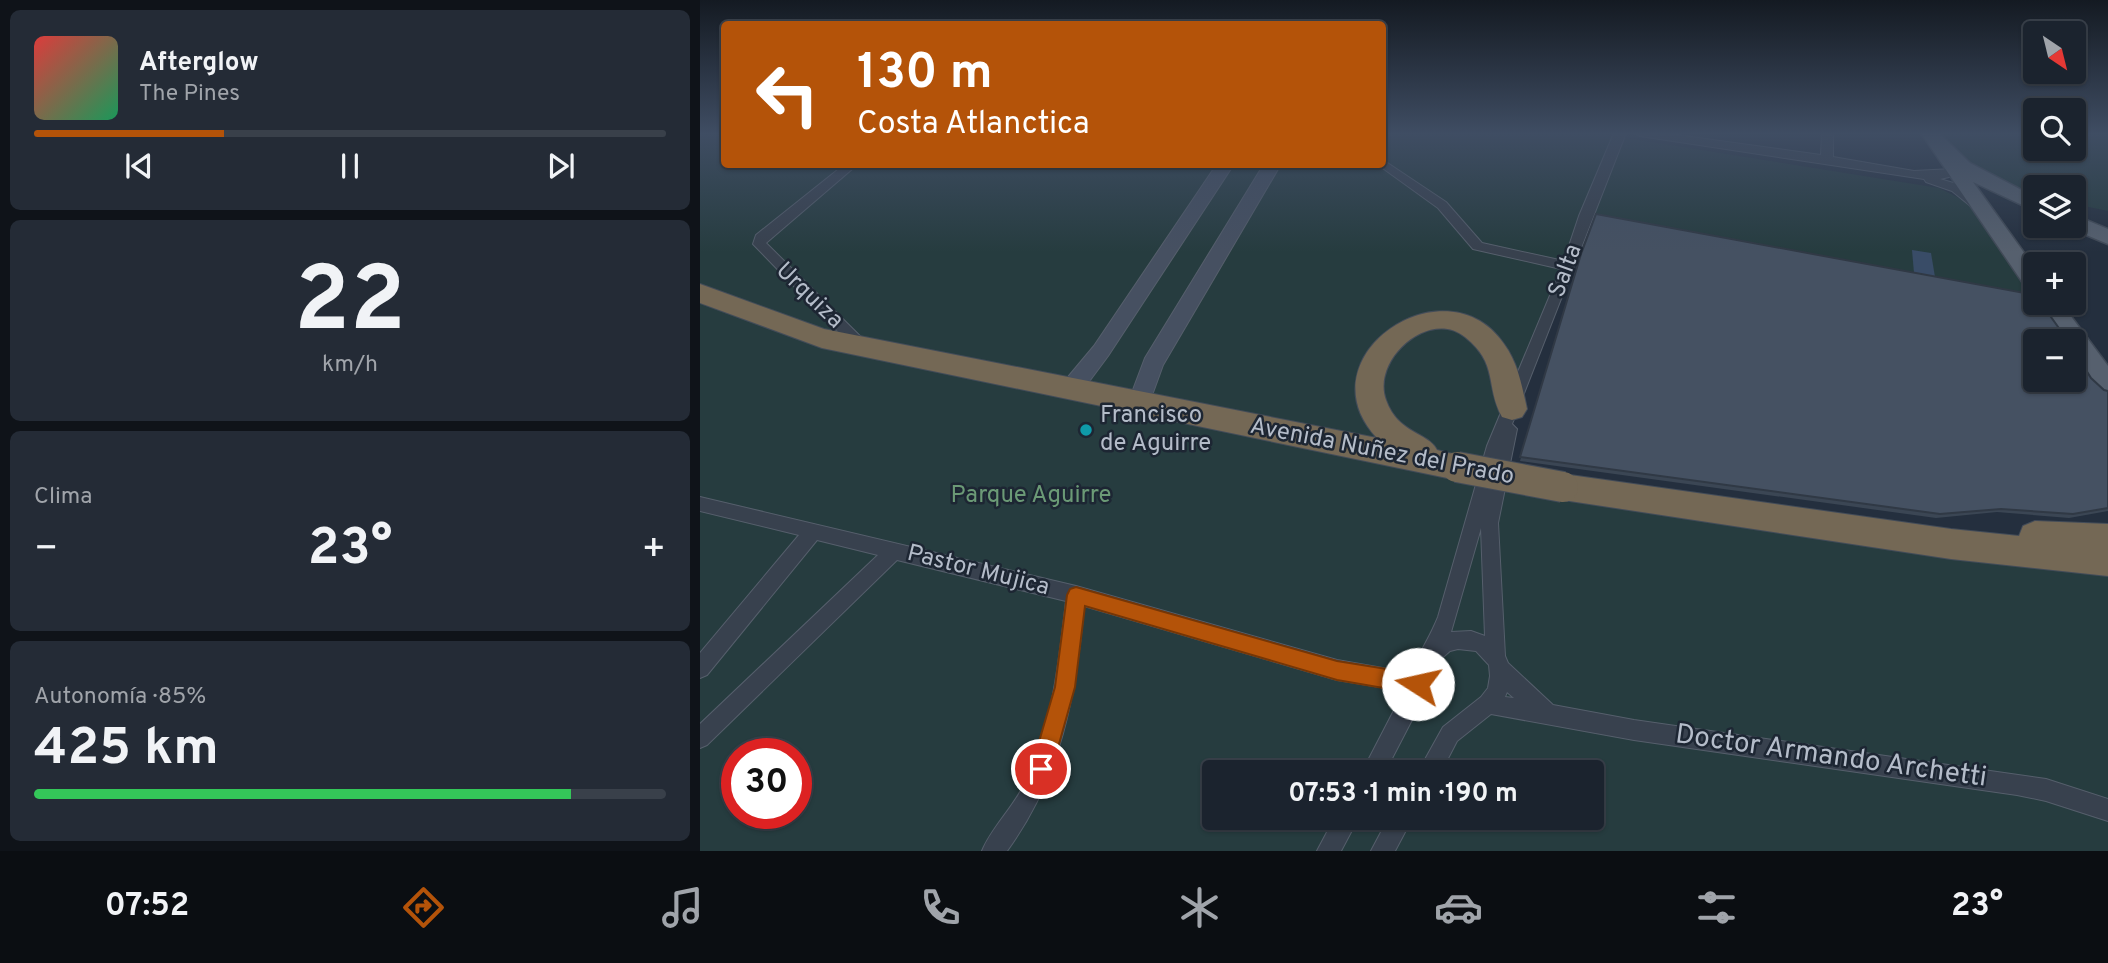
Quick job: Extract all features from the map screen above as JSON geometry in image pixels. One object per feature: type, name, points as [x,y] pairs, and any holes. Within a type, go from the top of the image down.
[{"type":"highway","name":"Avenida Nuñez del Prado","points":[[700,293],[811,334],[862,347],[1450,466],[1563,487],[1951,544],[2108,561]]},
{"type":"highway","points":[[1450,466],[1392,434],[1381,422],[1373,406],[1368,387],[1371,370],[1391,339],[1416,324],[1431,320],[1460,323],[1475,329],[1494,350],[1501,364],[1512,409]]},
{"type":"highway","name":"Avenida Nuñez del Prado","points":[[1951,544],[2052,535],[2108,539]]},
{"type":"main road","points":[[1071,389],[1101,351],[1220,173]]},
{"type":"main road","points":[[1139,403],[1153,364],[1268,173]]},
{"type":"main road","points":[[1962,173],[1981,208],[2023,267]]},
{"type":"main road","points":[[1967,173],[2023,198]]},
{"type":"main road","points":[[2086,216],[2108,221]]},
{"type":"main road","points":[[2086,227],[2108,237]]},
{"type":"main road","points":[[2058,315],[2108,385]]},
{"type":"street","name":"Urquiza","points":[[842,173],[761,238],[759,244],[862,347]]},
{"type":"street","points":[[1395,173],[1440,204],[1449,212],[1467,239],[1478,246],[1569,266]]},
{"type":"street","name":"Salta","points":[[1512,409],[1603,173]]},
{"type":"street","points":[[1902,173],[1956,188],[1981,208]]},
{"type":"street","points":[[1914,175],[1951,173]]},
{"type":"street","points":[[1379,760],[1414,693],[1424,664],[1435,650],[1447,617],[1495,446],[1512,409]]},
{"type":"street","points":[[1436,760],[1451,734],[1466,719],[1489,704],[1498,686],[1489,523],[1508,441],[1512,409]]},
{"type":"street","name":"Pastor Mujica","points":[[700,504],[1076,595],[1414,693]]},
{"type":"street","points":[[700,668],[814,530]]},
{"type":"street","points":[[700,738],[895,550]]},
{"type":"street","points":[[993,851],[1036,784],[1047,753],[1065,687],[1076,595]]},
{"type":"street","points":[[1435,650],[1456,640],[1472,638],[1482,642],[1516,687],[1551,717]]},
{"type":"street","name":"Doctor Armando Archetti","points":[[1489,704],[1551,717],[2005,782],[2046,790],[2108,810]]},
{"type":"street","points":[[1328,851],[1340,830]]},
{"type":"street","points":[[1382,851],[1394,830]]},
{"type":"green space","name":"Parque Aguirre","points":[[700,173],[1843,173],[1939,188],[1963,200],[1981,217],[2023,276],[2023,297],[1585,216],[1473,486],[2108,570],[2108,851],[700,851]]},
{"type":"green space","points":[[1980,173],[2108,173],[2108,211],[2086,206],[2086,175],[2023,175],[2023,192]]},
{"type":"water","points":[[1912,250],[1931,253],[1935,277],[1914,273]]},
{"type":"building","points":[[1596,214],[2023,293],[2023,315],[2050,315],[2060,329],[2023,329],[2023,392],[2086,392],[2086,370],[2091,378],[2108,391],[2108,508],[2073,514],[2001,509],[1940,514],[1520,457],[1581,254]]},
{"type":"place","name":"Francisco de Aguirre","points":[[1086,430]]},
{"type":"route","points":[[1041,769],[1065,687],[1076,595],[1337,670],[1418,684]]}]
